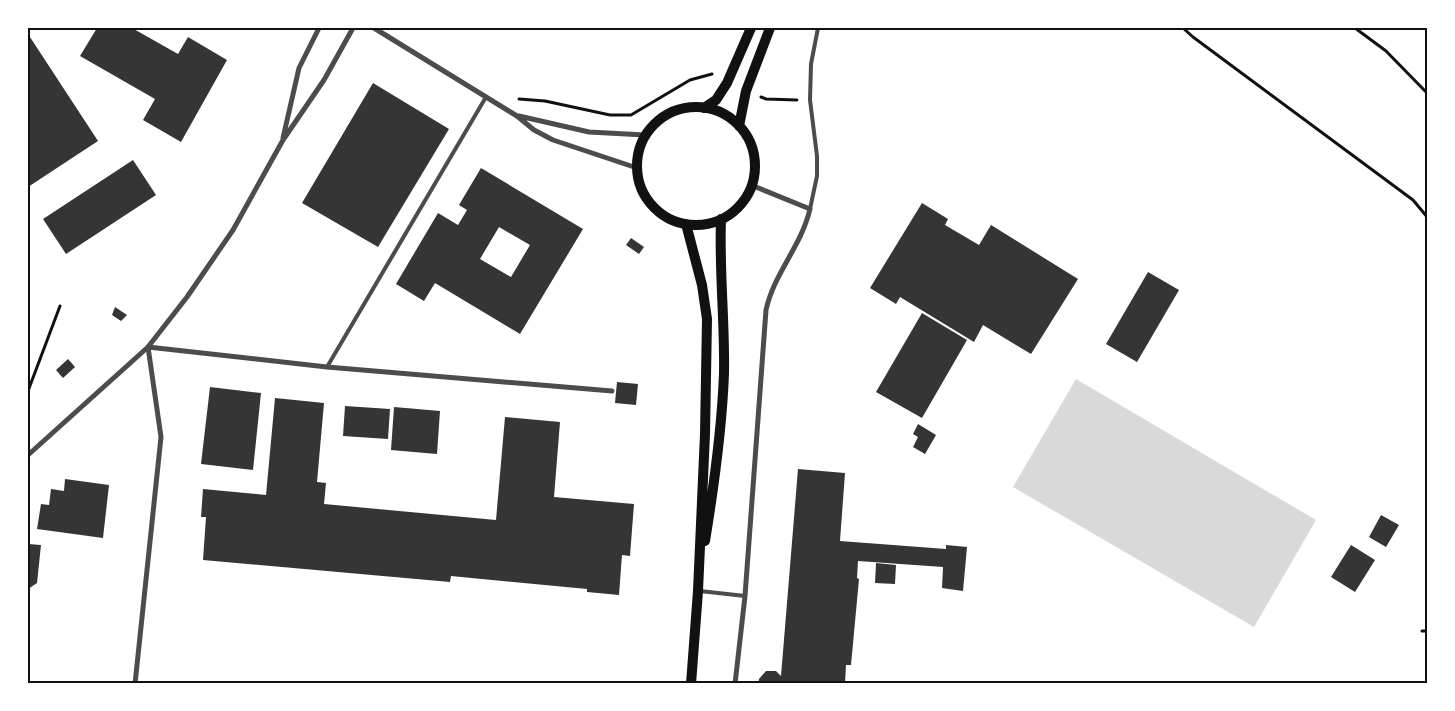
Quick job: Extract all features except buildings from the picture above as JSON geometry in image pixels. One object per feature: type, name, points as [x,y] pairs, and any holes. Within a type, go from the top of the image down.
[{"type":"main road","points":[[704,108],[716,100],[728,83],[751,28]]},
{"type":"main road","points":[[739,126],[746,90],[770,28]]},
{"type":"main road","points":[[687,108],[704,108],[723,114],[739,126],[748,138],[753,153],[755,169],[751,185],[744,199],[734,211],[721,220],[704,224],[686,224],[667,218],[651,205],[641,188],[637,168],[638,151],[645,135],[656,122],[671,112],[687,108]]},
{"type":"main road","points":[[698,591],[712,502],[724,375],[721,220]]},
{"type":"main road","points":[[686,224],[702,285],[707,320],[705,434],[698,591],[691,684]]},
{"type":"street","points":[[282,140],[300,68],[319,28]]},
{"type":"street","points":[[28,455],[148,347],[187,297],[233,230],[282,140],[324,80],[353,28]]},
{"type":"street","points":[[374,28],[516,116],[534,130],[553,140],[637,168]]},
{"type":"street","points":[[516,116],[589,132],[645,135]]},
{"type":"street","points":[[736,684],[745,596],[766,310],[770,293],[805,227],[810,209],[751,185]]},
{"type":"street","points":[[148,347],[327,367],[612,391]]},
{"type":"street","points":[[135,684],[161,437],[148,347]]},
{"type":"lane","points":[[810,209],[817,176],[817,156],[810,100],[810,64],[818,28]]},
{"type":"lane","points":[[327,367],[486,97]]},
{"type":"lane","points":[[698,591],[745,596]]},
{"type":"path","points":[[1183,28],[1412,200],[1428,218]]},
{"type":"path","points":[[1355,28],[1386,52],[1428,94]]},
{"type":"path","points":[[516,99],[545,101],[610,115],[631,115],[690,80],[711,73],[728,83]]},
{"type":"path","points":[[746,90],[766,99],[810,100]]},
{"type":"path","points":[[28,391],[60,306]]},
{"type":"path","points":[[1422,631],[1428,631]]},
{"type":"shaded area","points":[[1076,379],[1316,520],[1254,627],[1013,487]]}]
